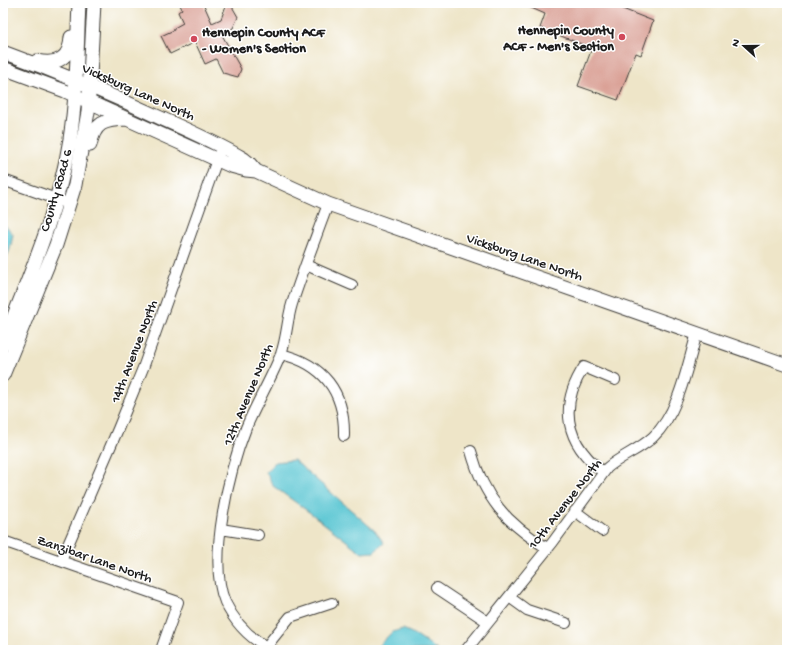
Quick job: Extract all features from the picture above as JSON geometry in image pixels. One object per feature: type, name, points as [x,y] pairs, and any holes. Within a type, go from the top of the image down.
[{"type":"main road","points":[[19,58],[50,63],[66,55],[71,44],[73,3]]},
{"type":"main road","name":"County Road 6","points":[[3,343],[56,200],[70,140],[79,3]]},
{"type":"main road","name":"County Road 6","points":[[3,375],[56,245],[71,201],[80,164],[87,124],[94,3]]},
{"type":"main road","name":"Vicksburg Lane North","points":[[3,52],[125,101],[222,146],[249,163],[256,171]]},
{"type":"main road","name":"Vicksburg Lane North","points":[[3,68],[74,95],[217,160],[237,168],[256,171],[328,204],[787,365]]},
{"type":"main road","points":[[71,201],[82,182],[94,130],[100,124],[108,120],[128,119]]},
{"type":"street","name":"14th Avenue North","points":[[61,561],[143,368],[222,146]]},
{"type":"street","points":[[3,180],[56,200],[71,201]]},
{"type":"street","name":"12th Avenue North","points":[[268,649],[251,637],[240,626],[225,601],[219,571],[221,529],[228,489],[246,427],[281,354],[292,305],[328,204]]},
{"type":"street","points":[[306,265],[352,285]]},
{"type":"street","name":"10th Avenue North","points":[[466,650],[548,548],[603,472],[615,461],[638,449],[653,438],[661,428],[670,415],[676,401],[697,333]]},
{"type":"street","points":[[281,354],[294,357],[308,363],[319,371],[329,382],[337,395],[342,408],[344,436]]},
{"type":"street","points":[[603,472],[581,451],[574,438],[570,424],[569,409],[571,394],[576,380],[584,367],[615,380]]},
{"type":"street","points":[[471,451],[482,482],[503,514],[531,539],[548,548]]},
{"type":"street","points":[[575,511],[602,531]]},
{"type":"street","points":[[221,529],[258,535]]},
{"type":"street","name":"Zanzibar Lane North","points":[[3,541],[178,602],[161,650]]},
{"type":"street","points":[[437,588],[488,622]]},
{"type":"street","points":[[509,597],[527,610],[566,623]]},
{"type":"street","points":[[268,649],[290,616],[332,603]]},
{"type":"water","points":[[3,223],[13,234],[9,253],[3,262]]},
{"type":"water","points":[[294,460],[375,531],[384,543],[374,552],[362,553],[273,486],[266,472],[275,462]]},
{"type":"water","points":[[403,629],[412,633],[437,650],[374,650],[392,632]]},
{"type":"building","name":"Hennepin County ACF - Women's Section","points":[[179,3],[203,3],[212,23],[221,19],[227,3],[230,3],[238,17],[233,28],[222,35],[241,69],[238,77],[223,73],[216,59],[205,64],[195,42],[170,54],[161,36],[174,30],[174,28],[183,23],[178,12],[182,9]]},
{"type":"building","name":"Hennepin County ACF - Men's Section","points":[[520,3],[616,3],[615,6],[653,21],[641,55],[636,53],[618,100],[578,86],[592,48],[540,28],[545,14]]},
{"type":"place","name":"Hennepin County ACF - Men's Section","points":[[622,37]]},
{"type":"place","name":"Hennepin County ACF - Women's Section","points":[[194,39]]}]
